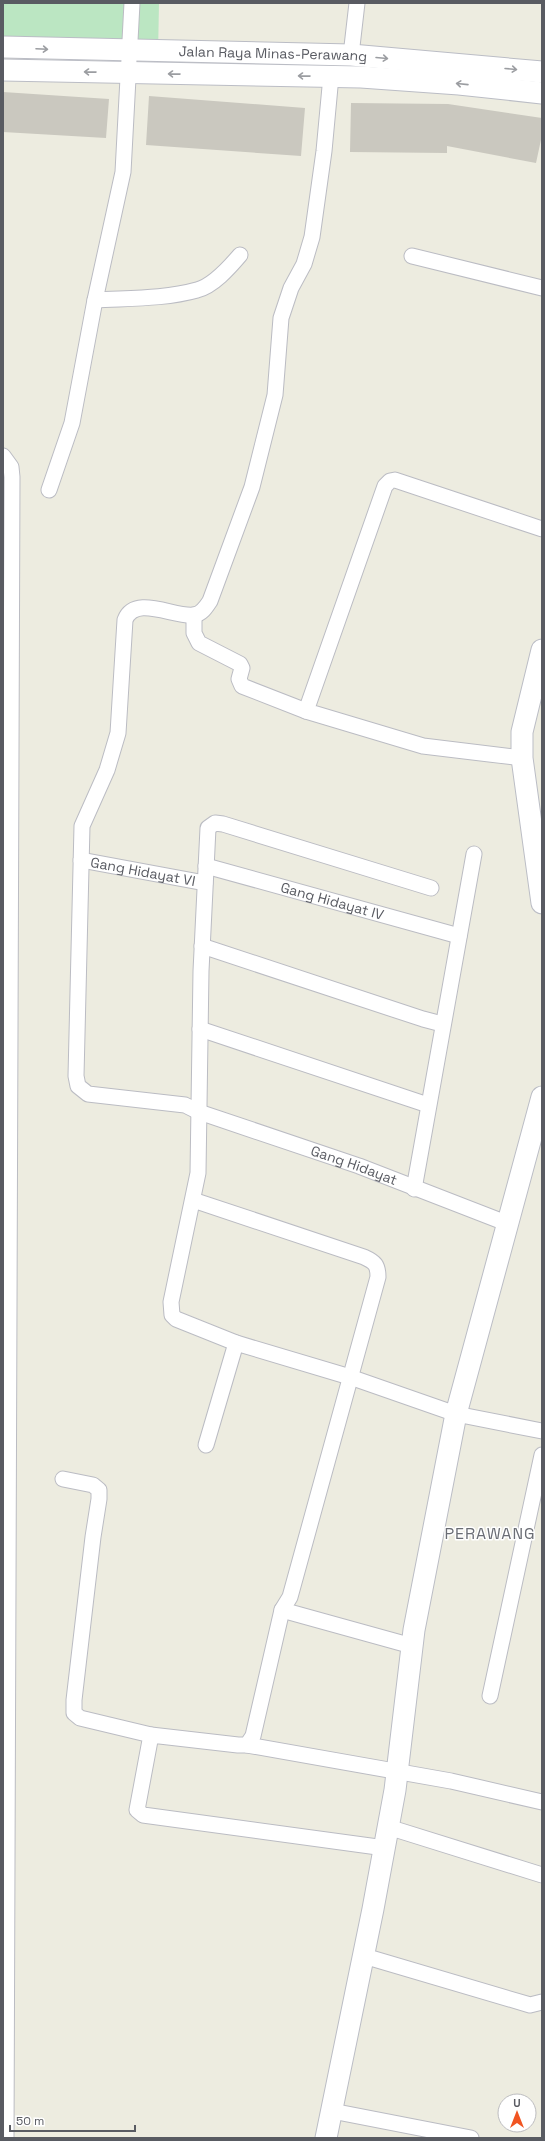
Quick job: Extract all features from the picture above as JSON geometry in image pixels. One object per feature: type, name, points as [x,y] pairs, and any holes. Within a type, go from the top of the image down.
[{"type":"street","points":[[49,490],[72,423],[95,300],[123,172],[130,73],[132,3]]},
{"type":"street","points":[[351,55],[357,3]]},
{"type":"street","name":"Jalan Raya Minas-Perawang","points":[[3,47],[351,55],[542,72]]},
{"type":"street","name":"Jalan Raya Minas-Perawang","points":[[3,70],[331,76],[459,84],[542,93]]},
{"type":"street","points":[[81,860],[82,826],[107,770],[118,733],[125,620],[128,614],[133,610],[144,607],[194,615],[202,612],[210,601],[252,487],[275,394],[281,318],[291,288],[304,264],[312,237],[324,151],[331,76]]},
{"type":"street","points":[[95,300],[198,290],[226,272],[240,255]]},
{"type":"street","points":[[412,256],[542,288]]},
{"type":"street","points":[[3,456],[11,467],[12,477],[7,592],[6,2138]]},
{"type":"street","points":[[306,711],[385,486],[390,481],[395,480],[542,529]]},
{"type":"street","points":[[194,615],[194,633],[199,643],[240,664],[242,668],[239,679],[242,686],[306,711],[423,746],[522,758]]},
{"type":"street","points":[[542,650],[522,732],[522,758],[542,904]]},
{"type":"street","points":[[431,888],[215,823],[210,825],[207,830],[202,946],[198,1173],[171,1302],[172,1315],[176,1319],[236,1343],[350,1377],[456,1414],[542,1431]]},
{"type":"street","points":[[414,1188],[442,1024],[474,854]]},
{"type":"street","name":"Gang Hidayat VI","points":[[81,860],[205,883]]},
{"type":"street","name":"Gang Hidayat","points":[[81,860],[76,1076],[78,1086],[88,1094],[185,1105],[199,1112],[359,1166],[506,1224]]},
{"type":"street","name":"Gang Hidayat IV","points":[[206,866],[458,936]]},
{"type":"street","points":[[202,946],[442,1024]]},
{"type":"street","points":[[200,1029],[428,1105]]},
{"type":"street","points":[[326,2138],[385,1848],[398,1771],[412,1646],[456,1414],[498,1261],[506,1224],[542,1098]]},
{"type":"street","points":[[192,1200],[374,1262],[378,1268],[378,1277],[290,1597],[282,1610],[253,1736],[247,1745]]},
{"type":"street","points":[[206,1445],[236,1343]]},
{"type":"street","points":[[490,1696],[542,1455]]},
{"type":"street","points":[[63,1478],[94,1485],[99,1490],[74,1700],[74,1713],[80,1718],[151,1735],[247,1745],[398,1771],[479,1787],[542,1802]]},
{"type":"street","points":[[282,1610],[412,1646]]},
{"type":"street","points":[[151,1735],[137,1806],[139,1812],[143,1815],[385,1848]]},
{"type":"street","points":[[388,1827],[542,1875]]},
{"type":"street","points":[[364,1956],[530,2005],[542,2002]]},
{"type":"street","points":[[332,2111],[471,2138]]},
{"type":"green space","points":[[3,3],[159,3],[158,56],[3,52]]},
{"type":"building","points":[[3,92],[109,99],[106,138],[3,132]]},
{"type":"building","points":[[149,96],[305,108],[301,156],[146,145]]},
{"type":"building","points":[[351,103],[448,104],[542,118],[542,135],[536,163],[447,146],[447,153],[350,152]]},
{"type":"district","name":"PERAWANG","points":[[490,1533]]}]
